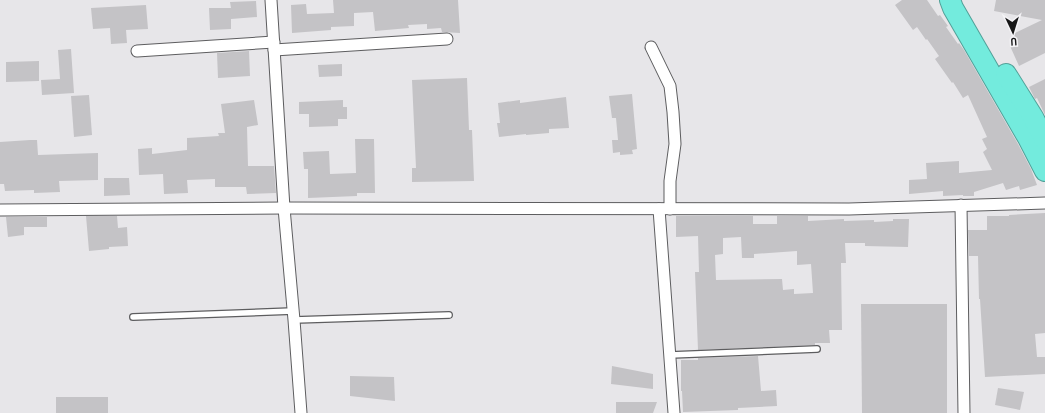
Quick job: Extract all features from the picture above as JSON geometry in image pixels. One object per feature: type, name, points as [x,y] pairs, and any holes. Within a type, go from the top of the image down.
[{"type":"highway","points":[[950,0],[953,8],[1028,138],[1045,171]]},
{"type":"highway","points":[[955,0],[960,3],[982,37],[1033,117],[1045,140]]},
{"type":"street","points":[[271,0],[284,208],[301,413]]},
{"type":"street","points":[[136,51],[447,39]]},
{"type":"street","points":[[651,47],[668,80],[673,112],[675,144],[670,181],[670,209]]},
{"type":"street","points":[[0,210],[284,208],[849,209],[1045,203]]},
{"type":"street","points":[[961,205],[964,413]]},
{"type":"street","points":[[659,209],[674,413]]},
{"type":"lane","points":[[133,317],[449,315]]},
{"type":"lane","points":[[670,355],[817,349]]},
{"type":"building","points":[[333,0],[458,0],[460,33],[442,32],[441,28],[427,29],[427,24],[408,25],[409,28],[375,31],[373,12],[354,13],[354,26],[331,27],[331,30],[292,33],[291,5],[306,4],[307,14],[334,13]]},
{"type":"building","points":[[902,0],[927,0],[938,16],[940,15],[948,26],[946,27],[964,50],[1018,144],[1031,169],[1037,185],[1020,190],[1019,186],[1006,190],[1003,183],[974,192],[974,196],[943,196],[943,191],[909,194],[909,180],[927,179],[926,163],[959,161],[959,173],[992,170],[983,152],[987,149],[982,139],[987,137],[968,95],[963,98],[953,82],[952,83],[935,59],[939,56],[927,39],[926,40],[917,27],[913,30],[895,5]]},
{"type":"building","points":[[996,0],[1045,0],[1045,53],[1019,66],[1010,46],[1017,43],[1013,34],[1042,20],[994,11]]},
{"type":"building","points":[[256,1],[257,17],[231,19],[231,29],[210,30],[209,8],[231,8],[230,2]]},
{"type":"building","points":[[146,5],[148,29],[126,30],[127,43],[111,44],[110,28],[93,29],[91,8]]},
{"type":"building","points":[[71,49],[74,93],[42,95],[41,80],[60,79],[58,50]]},
{"type":"building","points":[[249,51],[250,76],[218,78],[217,53]]},
{"type":"building","points":[[39,61],[39,81],[6,82],[6,62]]},
{"type":"building","points":[[342,64],[342,76],[319,77],[318,65]]},
{"type":"building","points":[[467,78],[469,130],[472,130],[474,181],[412,182],[412,168],[416,168],[412,80]]},
{"type":"building","points":[[1045,79],[1045,115],[1037,98],[1035,99],[1029,87]]},
{"type":"building","points":[[632,94],[637,149],[632,150],[633,154],[620,155],[620,152],[613,153],[612,140],[618,140],[616,118],[612,118],[609,96]]},
{"type":"building","points":[[89,95],[92,135],[74,137],[71,96]]},
{"type":"building","points":[[566,97],[569,128],[549,129],[549,133],[499,137],[497,123],[500,123],[498,103],[520,100],[520,103]]},
{"type":"building","points":[[254,100],[258,125],[247,127],[248,166],[274,166],[276,193],[247,194],[246,187],[215,187],[215,179],[187,180],[188,193],[164,194],[163,174],[139,175],[138,149],[152,148],[152,154],[187,150],[187,138],[219,136],[218,133],[225,133],[221,104]]},
{"type":"building","points":[[343,100],[343,107],[347,107],[347,119],[338,119],[338,126],[309,127],[309,114],[299,114],[299,102]]},
{"type":"building","points":[[355,139],[374,139],[375,193],[357,193],[357,196],[308,198],[308,169],[304,169],[303,152],[329,151],[330,174],[356,173]]},
{"type":"building","points":[[37,140],[38,155],[98,153],[98,180],[59,181],[60,192],[34,193],[34,190],[5,191],[4,184],[0,184],[0,142]]},
{"type":"building","points":[[104,178],[129,178],[130,195],[104,196]]},
{"type":"building","points":[[1045,213],[1045,333],[1035,334],[1037,357],[1045,357],[1045,374],[985,377],[979,299],[978,256],[969,256],[968,230],[987,230],[987,216]]},
{"type":"building","points":[[86,216],[117,216],[118,228],[127,227],[128,246],[109,247],[109,249],[89,251]]},
{"type":"building","points":[[676,216],[753,216],[753,224],[777,224],[777,216],[808,216],[808,221],[844,219],[844,221],[874,220],[874,222],[893,221],[893,219],[909,219],[908,247],[865,246],[865,243],[845,243],[846,263],[841,263],[842,330],[829,330],[830,343],[815,343],[815,345],[698,350],[695,272],[699,272],[698,236],[676,237]],"holes":[[[741,237],[742,258],[754,258],[754,254],[797,251],[797,265],[811,264],[813,293],[794,294],[794,289],[783,290],[782,279],[716,280],[715,255],[723,254],[723,238]]]},
{"type":"building","points":[[6,217],[47,217],[47,227],[24,227],[24,235],[8,237]]},
{"type":"building","points":[[861,304],[947,304],[947,413],[862,413]]},
{"type":"building","points":[[758,356],[761,391],[776,390],[777,406],[738,408],[738,410],[683,412],[681,360]]},
{"type":"building","points":[[612,366],[653,374],[653,389],[611,384]]},
{"type":"building","points":[[350,376],[394,377],[395,401],[350,396]]},
{"type":"building","points":[[998,388],[1024,392],[1020,410],[995,405]]},
{"type":"building","points":[[56,397],[108,397],[108,413],[56,413]]},
{"type":"building","points":[[616,402],[657,402],[653,413],[616,413]]}]
